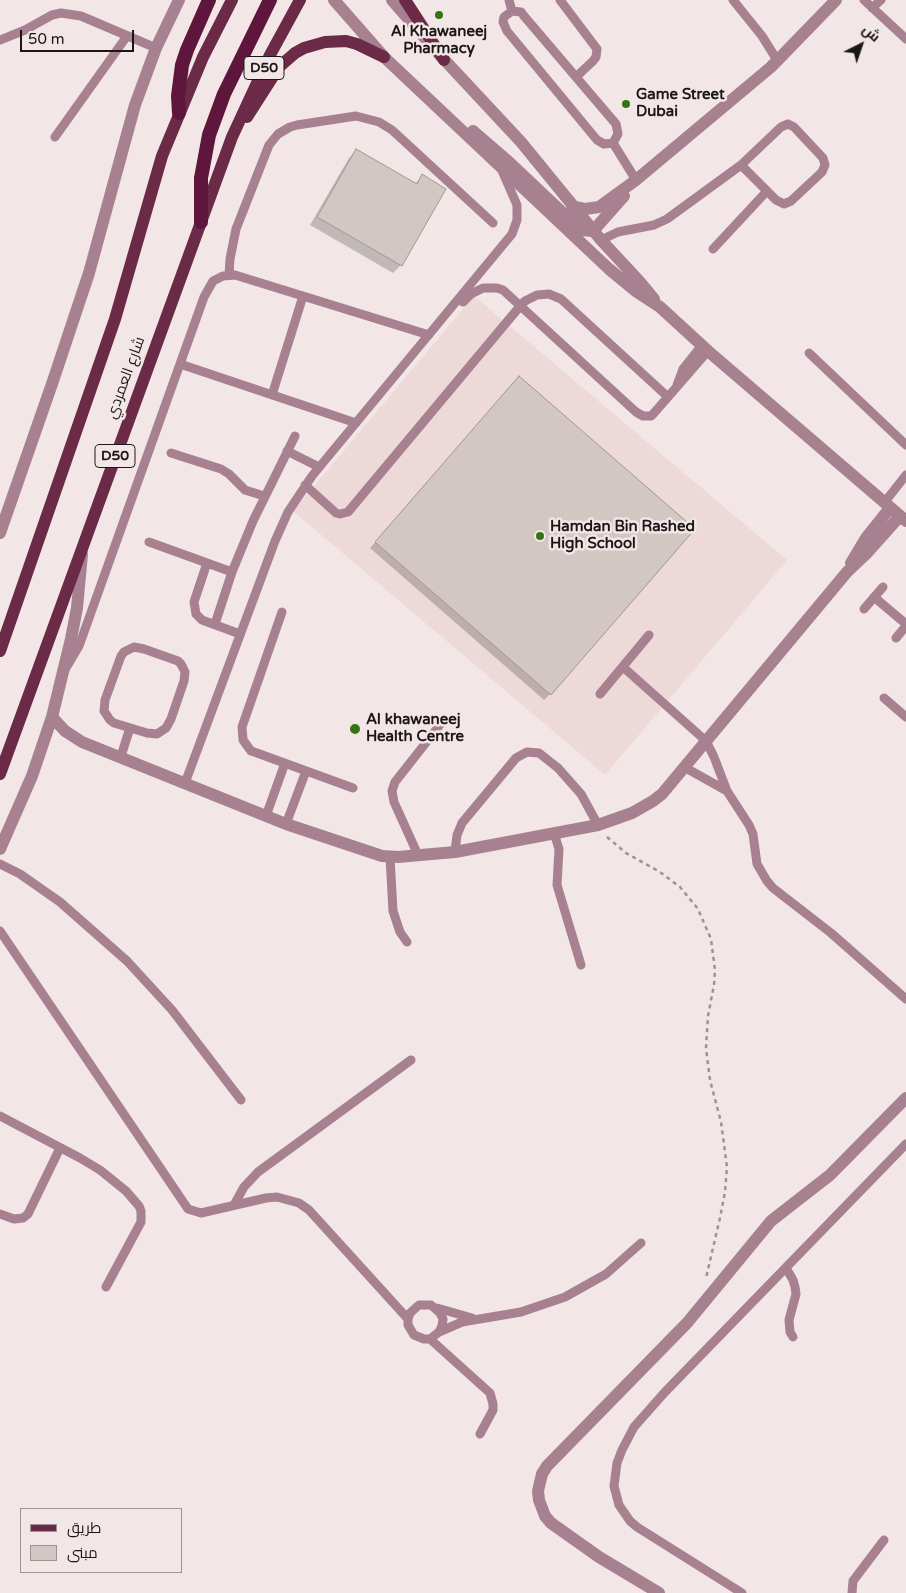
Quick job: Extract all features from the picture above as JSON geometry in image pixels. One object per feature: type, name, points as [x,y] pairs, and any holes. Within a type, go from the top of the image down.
[{"type":"highway","points":[[179,113],[178,96],[182,65],[209,0]]},
{"type":"highway","points":[[201,222],[201,178],[209,135],[224,94],[270,0]]},
{"type":"main road","name":"شارع العمردي","points":[[1,646],[98,371],[135,256],[152,190],[179,113],[203,57],[232,0]]},
{"type":"main road","name":"شارع العمردي","points":[[0,774],[232,137],[270,55],[300,0]]},
{"type":"main road","points":[[405,0],[444,60]]},
{"type":"main road","points":[[232,137],[257,103],[278,67],[304,48],[325,42],[346,42],[357,44],[384,57]]},
{"type":"street","points":[[0,532],[80,300],[105,218],[135,105],[156,48],[178,0]]},
{"type":"street","points":[[334,0],[384,57],[502,170],[617,277],[660,307]]},
{"type":"street","points":[[52,717],[73,737],[286,824],[390,858],[455,852],[598,824],[632,813],[662,794],[847,572],[903,518],[660,307],[640,282],[597,236],[516,135],[444,60],[392,0]]},
{"type":"street","points":[[572,206],[586,209],[599,207],[636,180],[777,60],[836,0]]},
{"type":"street","points":[[415,86],[509,162],[575,226],[597,236]]},
{"type":"street","points":[[597,236],[636,180]]},
{"type":"street","points":[[0,498],[15,491]]},
{"type":"street","points":[[847,572],[887,505]]},
{"type":"street","points":[[0,849],[32,776],[52,717],[77,608],[83,545]]},
{"type":"street","points":[[660,1593],[600,1557],[551,1523],[545,1516],[539,1500],[538,1491],[542,1474],[547,1466],[693,1317],[771,1222],[830,1175],[906,1098]]},
{"type":"lane","points":[[509,0],[512,11]]},
{"type":"lane","points":[[560,0],[597,49],[594,61],[576,77]]},
{"type":"lane","points":[[733,0],[762,36],[777,60]]},
{"type":"lane","points":[[864,0],[906,39]]},
{"type":"lane","points":[[872,8],[881,0]]},
{"type":"lane","points":[[512,11],[521,12],[616,124],[618,134],[613,143],[604,144],[597,140],[507,31],[503,22],[507,13],[512,11]]},
{"type":"lane","points":[[0,40],[25,30],[52,15],[61,13],[80,16],[156,48]]},
{"type":"lane","points":[[55,137],[127,36]]},
{"type":"lane","points":[[230,275],[230,259],[236,229],[270,145],[273,139],[284,130],[297,125],[356,116],[379,122],[392,130],[492,223]]},
{"type":"lane","points":[[597,236],[654,225],[667,219],[741,165],[781,127],[788,124],[794,127],[823,158],[825,166],[822,172],[788,203],[780,203],[741,165]]},
{"type":"lane","points":[[613,143],[636,180]]},
{"type":"lane","points":[[185,783],[281,527],[305,485],[508,240],[515,227],[517,205],[502,170]]},
{"type":"lane","points":[[713,248],[767,191]]},
{"type":"lane","points":[[64,670],[79,646],[209,286],[218,278],[230,275],[428,335]]},
{"type":"lane","points":[[442,319],[458,308],[471,294],[483,288],[490,287],[503,290],[639,415],[643,416],[651,416],[677,386],[683,369],[705,348]]},
{"type":"lane","points":[[305,485],[336,513],[348,512],[521,305],[537,295],[549,294],[561,299],[668,397]]},
{"type":"lane","points":[[272,395],[303,296]]},
{"type":"lane","points":[[809,353],[906,445]]},
{"type":"lane","points":[[180,364],[356,423]]},
{"type":"lane","points":[[215,624],[232,572],[264,496],[295,436]]},
{"type":"lane","points":[[287,451],[319,467]]},
{"type":"lane","points":[[172,452],[220,469],[229,474],[245,490],[264,496]]},
{"type":"lane","points":[[887,505],[906,475]]},
{"type":"lane","points":[[149,542],[232,572]]},
{"type":"lane","points":[[207,562],[194,602],[194,610],[198,617],[240,634]]},
{"type":"lane","points":[[864,609],[883,587]]},
{"type":"lane","points":[[874,597],[906,625],[896,638]]},
{"type":"lane","points":[[282,612],[242,727],[241,734],[243,740],[251,751],[353,788]]},
{"type":"lane","points":[[600,694],[649,635]]},
{"type":"lane","points":[[139,648],[178,661],[184,668],[185,677],[171,720],[166,728],[162,732],[152,734],[130,728],[110,720],[104,711],[105,700],[121,656],[129,649],[139,648]]},
{"type":"lane","points":[[622,667],[706,741],[727,791],[753,834],[757,864],[766,881],[831,933],[906,999]]},
{"type":"lane","points":[[884,698],[906,717]]},
{"type":"lane","points":[[418,855],[394,802],[392,791],[395,782],[443,721]]},
{"type":"lane","points":[[120,756],[130,728]]},
{"type":"lane","points":[[455,852],[457,835],[462,823],[516,758],[527,752],[540,753],[558,768],[581,794],[598,824]]},
{"type":"lane","points":[[266,816],[285,763]]},
{"type":"lane","points":[[684,767],[727,791]]},
{"type":"lane","points":[[286,824],[306,771]]},
{"type":"lane","points":[[554,833],[558,849],[557,885],[581,965]]},
{"type":"lane","points":[[390,858],[393,911],[400,932],[407,942]]},
{"type":"lane","points":[[0,864],[20,874],[60,902],[127,961],[172,1010],[241,1100]]},
{"type":"lane","points":[[0,931],[188,1209],[202,1213],[278,1197],[299,1203],[309,1210],[408,1319]]},
{"type":"lane","points":[[234,1205],[244,1187],[258,1172],[410,1060]]},
{"type":"lane","points":[[0,1116],[80,1158],[113,1180],[136,1201],[141,1211],[141,1222],[106,1287]]},
{"type":"lane","points":[[742,1593],[637,1527],[630,1520],[619,1505],[616,1495],[615,1476],[622,1450],[634,1427],[665,1392],[906,1144]]},
{"type":"lane","points":[[0,1214],[14,1219],[23,1218],[28,1214],[60,1148]]},
{"type":"lane","points":[[475,1318],[431,1305],[419,1305],[410,1313],[408,1325],[414,1335],[424,1339],[430,1338],[450,1326],[475,1318],[498,1317],[521,1312],[565,1297],[606,1274],[641,1243]]},
{"type":"lane","points":[[786,1268],[793,1280],[796,1294],[789,1320],[790,1332],[793,1338]]},
{"type":"lane","points":[[436,1308],[443,1320],[439,1332]]},
{"type":"lane","points":[[430,1338],[490,1393],[494,1404],[493,1410],[480,1434]]},
{"type":"lane","points":[[852,1593],[853,1581],[884,1540]]},
{"type":"path","points":[[598,824],[604,834],[626,853],[660,872],[680,887],[698,909],[711,939],[715,970],[708,1016],[706,1048],[710,1080],[722,1122],[727,1167],[720,1218],[705,1280]]},
{"type":"shaded area","name":"Hamdan Bin Rashed High School","points":[[474,296],[787,560],[605,775],[293,511]]},
{"type":"building","points":[[356,149],[417,184],[422,174],[446,189],[402,266],[317,217]]},
{"type":"building","points":[[519,376],[695,529],[551,695],[375,542]]},
{"type":"place","name":"Al Khawaneej Pharmacy","points":[[439,15]]},
{"type":"place","name":"Game Street Dubai","points":[[626,104]]},
{"type":"place","name":"Hamdan Bin Rashed High School","points":[[540,536]]},
{"type":"place","name":"Al khawaneej Health Centre","points":[[355,729]]}]
